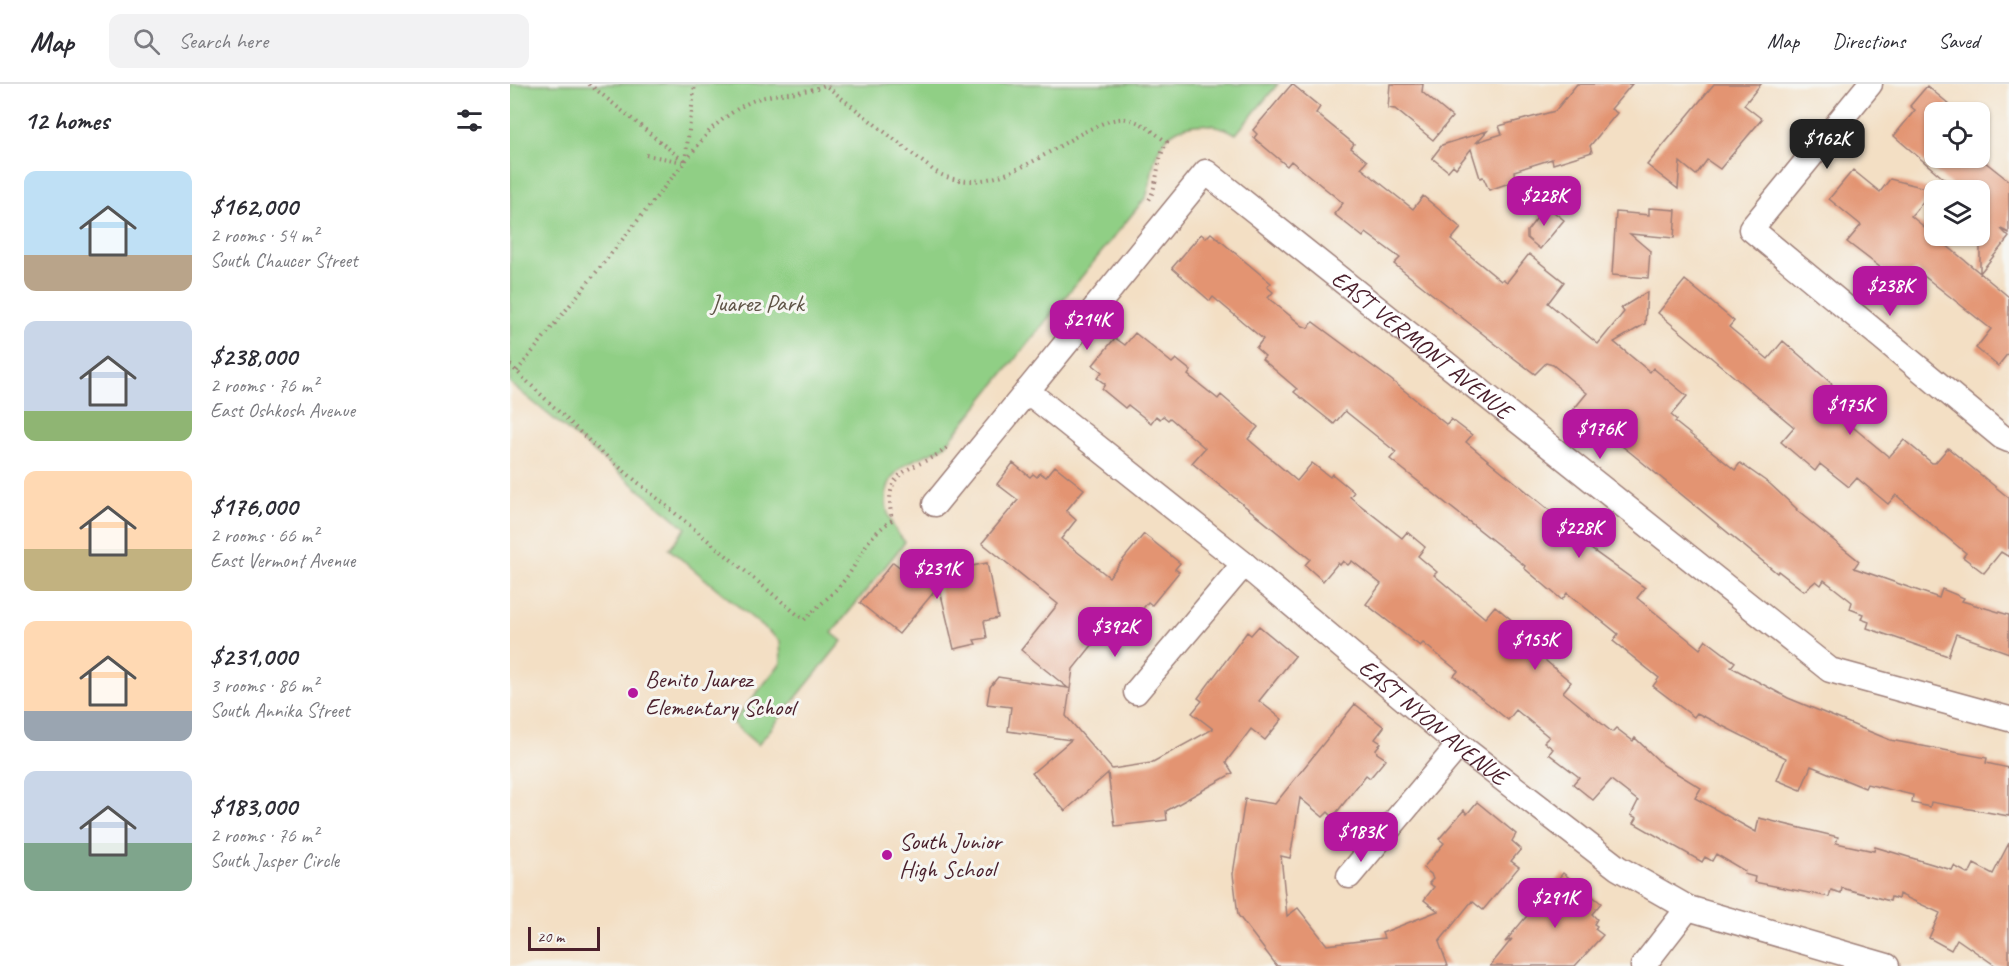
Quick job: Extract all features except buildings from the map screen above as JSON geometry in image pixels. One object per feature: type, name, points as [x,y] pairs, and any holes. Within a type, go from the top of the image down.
[{"type":"street","points":[[1870,84],[1751,229],[1993,430],[2009,440]]},
{"type":"street","name":"EAST VERMONT AVENUE","points":[[1027,391],[1206,172],[1830,670],[2009,719]]},
{"type":"street","points":[[935,504],[1027,391]]},
{"type":"street","name":"EAST NYON AVENUE","points":[[1027,391],[1244,564],[1460,745],[1618,868],[1688,908],[1887,966]]},
{"type":"street","points":[[1136,692],[1244,564]]},
{"type":"street","points":[[1349,876],[1460,745]]},
{"type":"street","points":[[1643,966],[1688,908]]},
{"type":"path","points":[[589,84],[685,162]]},
{"type":"path","points":[[685,162],[695,84]]},
{"type":"path","points":[[517,371],[711,129],[744,104],[766,96],[813,90],[825,85],[933,170],[946,178],[962,182],[983,182],[1009,172],[1102,123],[1125,119],[1141,123],[1167,142],[1159,154],[1150,199],[1142,208]]},
{"type":"path","points":[[646,155],[685,162]]},
{"type":"path","points":[[510,365],[600,451],[804,620],[842,583],[874,533],[892,520],[889,505],[891,490],[898,477],[908,467],[938,455],[956,438]]},
{"type":"green space","name":"Juarez Park","points":[[510,84],[1278,84],[1236,134],[1215,126],[1193,125],[1182,128],[1164,141],[1156,157],[1146,197],[945,446],[907,464],[894,476],[886,495],[886,505],[892,525],[905,542],[832,633],[842,641],[758,745],[732,723],[781,663],[780,641],[669,549],[686,528],[510,383]]},
{"type":"place","name":"Benito Juarez Elementary School","points":[[633,693]]},
{"type":"place","name":"South Junior High School","points":[[887,855]]}]
